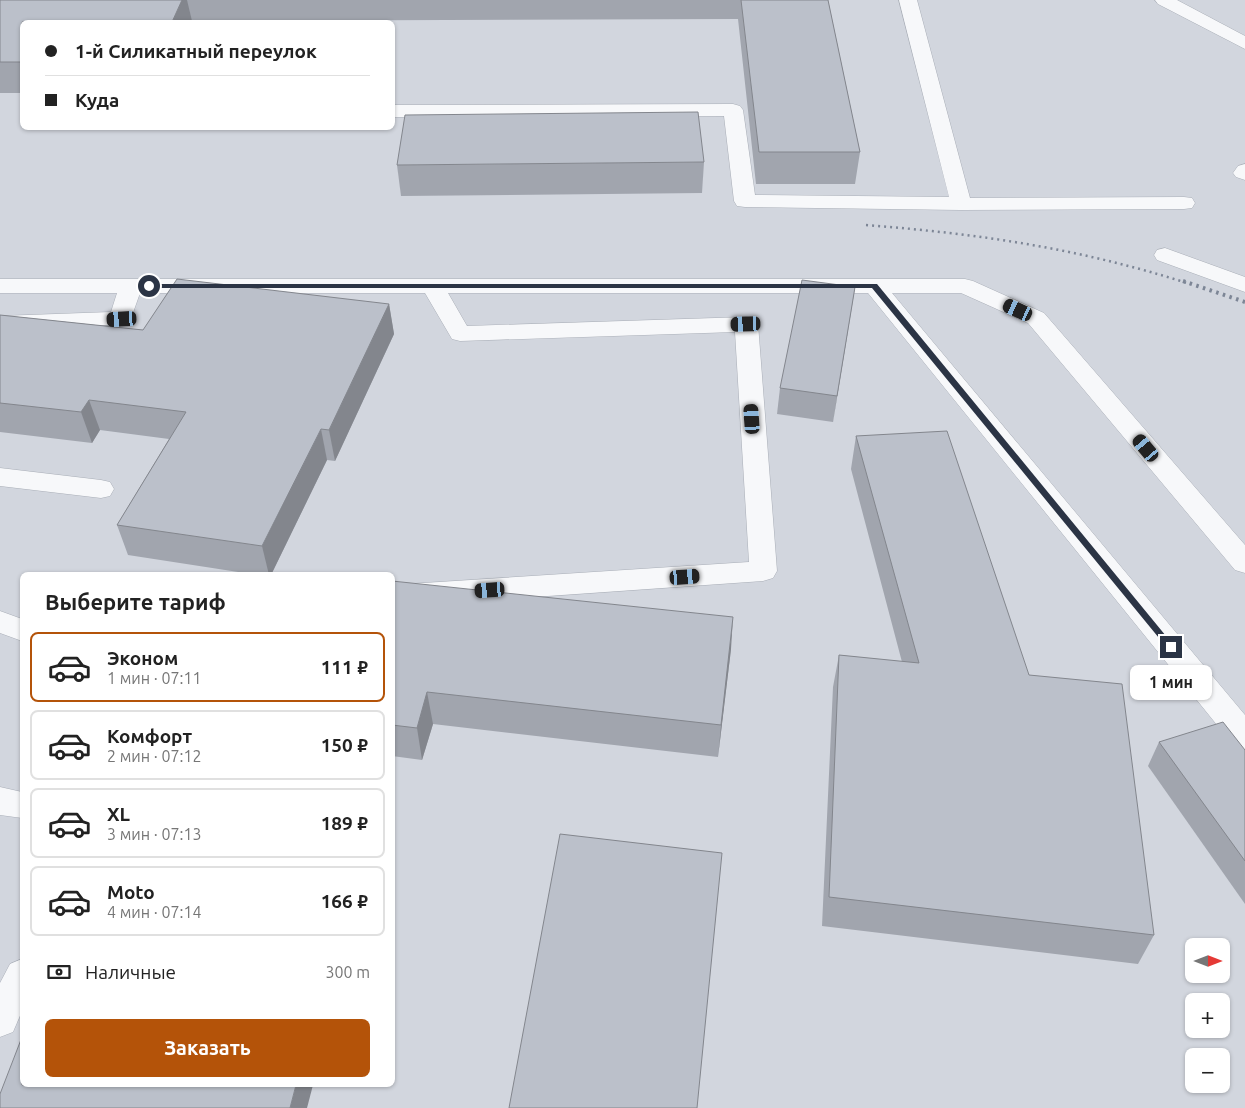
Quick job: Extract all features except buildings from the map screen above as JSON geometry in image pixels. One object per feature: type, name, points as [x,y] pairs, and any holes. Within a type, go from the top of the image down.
[{"type":"street","points":[[908,0],[961,204]]},
{"type":"street","points":[[1164,0],[1245,43]]},
{"type":"street","points":[[395,110],[733,110],[744,201],[961,204],[1184,203]]},
{"type":"street","points":[[1165,255],[1245,285]]},
{"type":"street","points":[[0,286],[964,286],[1036,318],[1245,563]]},
{"type":"street","points":[[0,323],[122,319],[130,286]]},
{"type":"street","points":[[395,596],[763,572],[746,324],[460,334],[433,286]]},
{"type":"street","points":[[874,286],[1245,738]]},
{"type":"street","points":[[0,476],[101,489]]},
{"type":"street","points":[[0,622],[20,629]]},
{"type":"street","points":[[0,801],[20,805]]},
{"type":"street","points":[[0,1020],[20,979]]},
{"type":"shaded area","points":[[0,0],[1245,0],[1245,1108],[0,1108]]},
{"type":"railway","points":[[866,225],[949,233],[1028,244],[1106,260],[1187,283]]},
{"type":"railway","points":[[1183,281],[1245,302]]},
{"type":"route","points":[[149,286],[874,286],[1171,647]]}]
